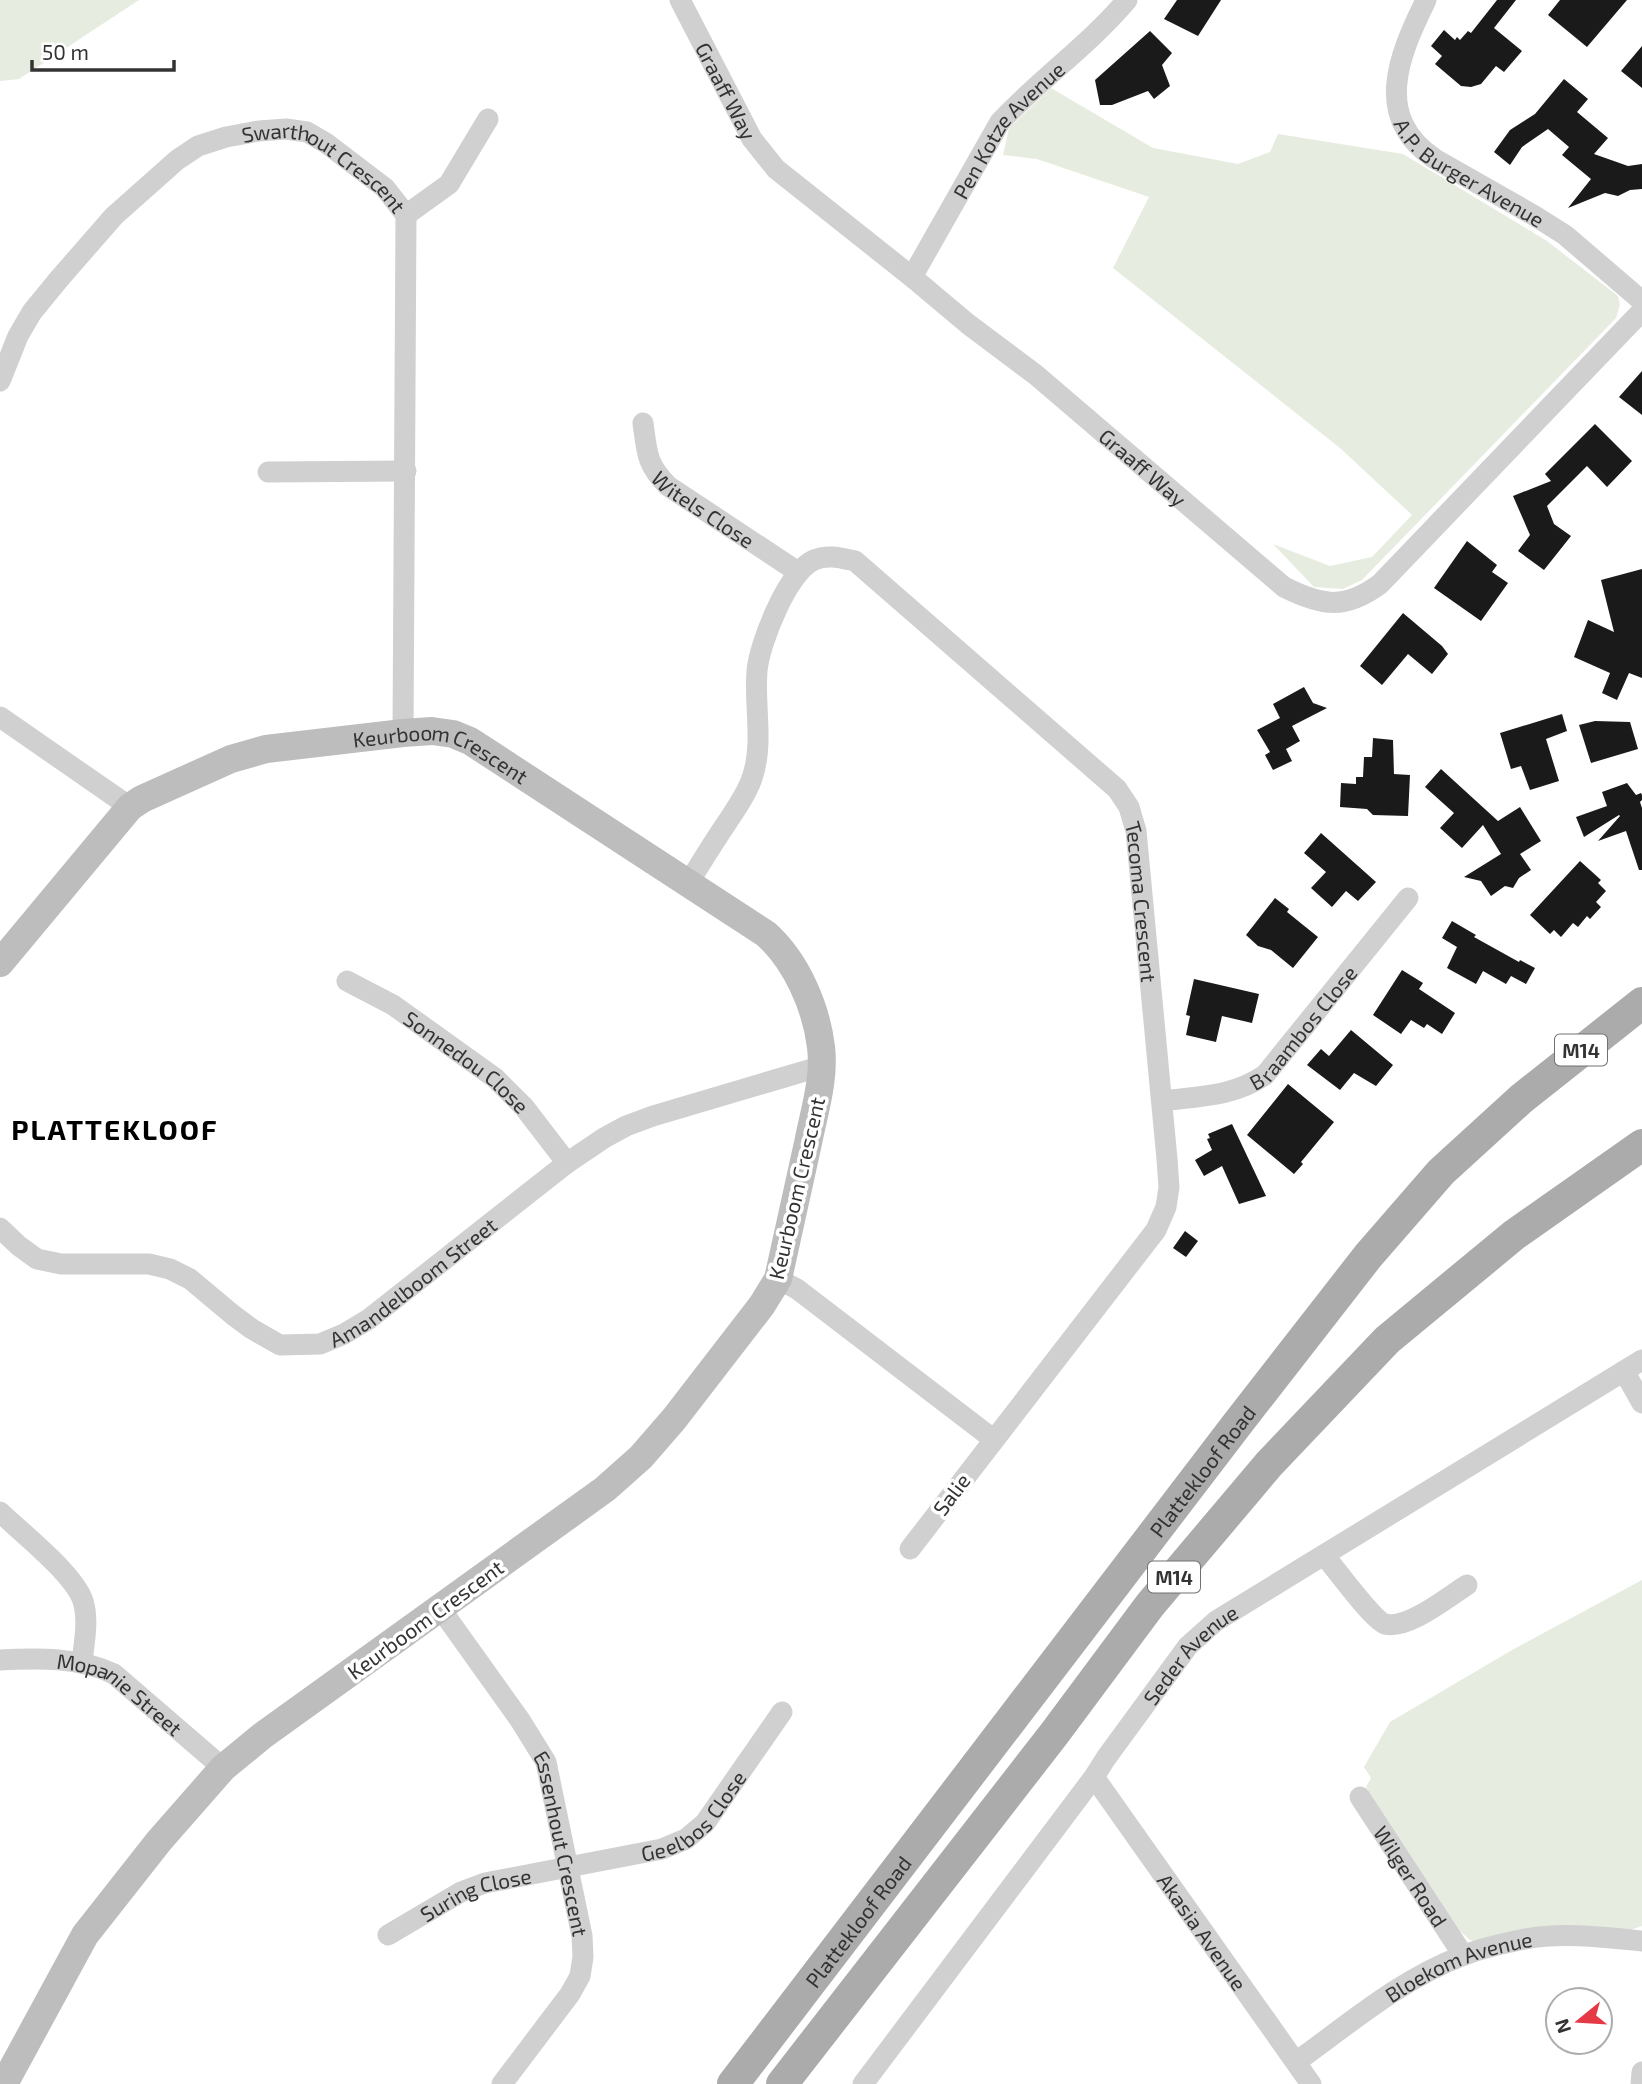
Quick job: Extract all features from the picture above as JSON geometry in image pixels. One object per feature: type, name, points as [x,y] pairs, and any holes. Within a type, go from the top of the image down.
[{"type":"main road","name":"Plattekloof Road","points":[[733,2084],[1368,1256],[1451,1163],[1521,1099],[1642,1003]]},
{"type":"main road","name":"Plattekloof Road","points":[[782,2084],[1054,1734],[1150,1605],[1269,1464],[1387,1340],[1514,1235],[1642,1145]]},
{"type":"street","name":"Graaff Way","points":[[680,0],[752,139],[776,169],[968,324],[1036,375],[1284,587],[1308,599],[1323,603],[1354,600],[1380,584],[1642,311]]},
{"type":"street","name":"Pen Kotze Avenue","points":[[912,277],[1000,122],[1127,0]]},
{"type":"street","name":"A.P. Burger Avenue","points":[[1426,0],[1399,68],[1396,85],[1396,101],[1406,133],[1420,149],[1435,159],[1564,235],[1642,301]]},
{"type":"street","points":[[406,215],[449,184],[488,119]]},
{"type":"street","name":"Swarthout Crescent","points":[[0,381],[18,336],[32,312],[59,279],[114,216],[177,160],[198,146],[259,131],[286,129],[307,132],[326,143],[384,188],[406,215],[403,733]]},
{"type":"street","name":"Witels Close","points":[[643,423],[648,458],[656,473],[668,486],[798,572]]},
{"type":"street","points":[[268,472],[406,471]]},
{"type":"street","name":"Tecoma Crescent","points":[[798,572],[813,560],[832,556],[855,561],[1117,789],[1129,807],[1136,831],[1163,1101],[1168,1187],[1166,1207],[1156,1230],[993,1438]]},
{"type":"street","points":[[689,882],[740,802],[752,778],[757,758],[757,671],[761,648],[770,624],[798,572]]},
{"type":"street","points":[[0,717],[130,807]]},
{"type":"street","name":"Keurboom Crescent","points":[[0,963],[130,807],[142,799],[232,759],[265,749],[432,731],[453,734],[470,741],[766,933],[787,954],[798,974],[816,1022],[821,1048],[818,1093],[778,1279],[762,1305],[674,1419],[641,1457],[606,1489],[262,1736],[223,1768],[151,1851],[85,1934],[4,2084]]},
{"type":"street","name":"Braambos Close","points":[[1163,1101],[1233,1092],[1265,1075],[1408,898]]},
{"type":"street","name":"Sonnedou Close","points":[[347,981],[393,1005],[495,1078],[524,1107],[567,1163]]},
{"type":"street","name":"Amandelboom Street","points":[[0,1228],[37,1259],[61,1264],[149,1264],[170,1269],[190,1279],[252,1329],[281,1345],[320,1344],[369,1319],[567,1163],[604,1138],[644,1119],[821,1066]]},
{"type":"street","points":[[778,1279],[797,1289],[993,1438]]},
{"type":"street","points":[[1633,1366],[1642,1403]]},
{"type":"street","name":"Seder Avenue","points":[[863,2084],[1094,1777],[1188,1646],[1216,1620],[1633,1366]]},
{"type":"street","name":"Salie","points":[[910,1549],[993,1438]]},
{"type":"street","points":[[0,1513],[70,1579],[83,1601],[86,1625],[82,1662]]},
{"type":"street","points":[[1324,1555],[1373,1615],[1384,1624],[1412,1620],[1467,1584]]},
{"type":"street","name":"Essenhout Crescent","points":[[440,1608],[520,1720],[546,1762],[582,1936],[580,1976],[570,1994],[502,2084]]},
{"type":"street","name":"Mopanie Street","points":[[0,1660],[82,1662],[114,1674],[223,1768]]},
{"type":"street","name":"Geelbos Close","points":[[568,1867],[662,1849],[686,1839],[705,1823],[782,1712]]},
{"type":"street","name":"Akasia Avenue","points":[[1094,1777],[1311,2084]]},
{"type":"street","name":"Wilger Road","points":[[1360,1797],[1463,1955]]},
{"type":"street","name":"Suring Close","points":[[388,1934],[461,1892],[485,1884],[568,1867]]},
{"type":"street","name":"Bloekom Avenue","points":[[1296,2062],[1407,1983],[1463,1955],[1526,1939],[1552,1936],[1642,1941]]},
{"type":"street","points":[[1642,2072],[1642,2084]]},
{"type":"shaded area","points":[[0,0],[139,0],[19,79],[0,81]]},
{"type":"shaded area","points":[[1051,88],[1153,148],[1238,164],[1270,152],[1278,134],[1403,154],[1547,241],[1618,296],[1620,305],[1616,318],[1362,580],[1343,589],[1314,587],[1273,544],[1330,566],[1372,557],[1412,515],[1340,448],[1113,268],[1149,197],[1037,159],[1003,155],[1009,128]]},
{"type":"shaded area","points":[[1642,1580],[1642,1926],[1630,1930],[1477,1942],[1470,1940],[1460,1931],[1366,1787],[1371,1778],[1364,1767],[1390,1722],[1512,1650]]},
{"type":"building","points":[[1177,0],[1221,0],[1198,36],[1164,19]]},
{"type":"building","points":[[1497,0],[1516,0],[1494,28],[1522,51],[1504,72],[1496,66],[1481,84],[1461,86],[1435,64],[1442,56],[1431,46],[1444,30],[1455,40],[1457,37],[1460,40],[1468,31],[1471,33]]},
{"type":"building","points":[[1560,0],[1627,0],[1587,47],[1548,15]]},
{"type":"building","points":[[1150,31],[1172,53],[1162,65],[1170,86],[1154,99],[1148,91],[1112,105],[1100,105],[1095,80]]},
{"type":"building","points":[[1642,46],[1642,88],[1621,71]]},
{"type":"building","points":[[1564,79],[1588,99],[1577,112],[1608,138],[1594,154],[1628,166],[1642,164],[1642,189],[1630,190],[1618,196],[1605,193],[1568,208],[1591,179],[1562,155],[1569,147],[1548,129],[1522,147],[1510,165],[1494,152],[1510,130],[1535,114]]},
{"type":"building","points":[[1642,371],[1642,415],[1619,397]]},
{"type":"building","points":[[1595,424],[1632,461],[1607,487],[1587,466],[1547,506],[1554,524],[1571,536],[1544,570],[1518,551],[1530,535],[1513,496],[1551,481],[1545,474]]},
{"type":"building","points":[[1467,541],[1497,565],[1492,572],[1508,583],[1481,621],[1434,588]]},
{"type":"building","points":[[1642,569],[1642,678],[1629,673],[1617,700],[1602,693],[1610,673],[1574,657],[1588,620],[1614,632],[1601,580]]},
{"type":"building","points":[[1403,613],[1448,654],[1432,674],[1408,654],[1382,685],[1360,666]]},
{"type":"building","points":[[1304,687],[1313,703],[1327,708],[1292,726],[1300,741],[1286,749],[1292,761],[1273,770],[1265,755],[1270,752],[1257,730],[1280,718],[1273,704]]},
{"type":"building","points":[[1562,714],[1567,731],[1546,739],[1559,781],[1530,790],[1521,766],[1511,769],[1500,733]]},
{"type":"building","points":[[1595,721],[1630,722],[1638,749],[1591,763],[1579,725]]},
{"type":"building","points":[[1373,738],[1393,740],[1394,774],[1410,775],[1408,816],[1373,815],[1367,809],[1340,807],[1341,783],[1356,784],[1356,777],[1363,777],[1364,757],[1372,757]]},
{"type":"building","points":[[1441,769],[1498,821],[1520,807],[1541,841],[1520,854],[1531,870],[1519,878],[1513,888],[1505,886],[1491,896],[1481,881],[1464,877],[1501,854],[1483,825],[1462,848],[1440,828],[1454,813],[1425,787]]},
{"type":"building","points":[[1627,783],[1636,795],[1642,795],[1642,870],[1639,870],[1626,831],[1598,841],[1619,815],[1584,837],[1576,817],[1607,806],[1602,792]]},
{"type":"building","points":[[1321,833],[1376,882],[1358,901],[1346,891],[1332,907],[1311,888],[1326,872],[1304,853]]},
{"type":"building","points":[[1580,861],[1601,880],[1598,883],[1606,891],[1596,902],[1601,907],[1590,919],[1587,916],[1578,927],[1573,923],[1561,937],[1554,930],[1550,934],[1530,915]]},
{"type":"building","points":[[1275,898],[1289,909],[1287,912],[1318,937],[1293,968],[1271,950],[1258,946],[1246,935]]},
{"type":"building","points":[[1452,921],[1476,935],[1474,937],[1535,968],[1526,984],[1511,976],[1506,984],[1483,971],[1476,984],[1447,968],[1457,947],[1442,938]]},
{"type":"building","points":[[1402,970],[1423,983],[1419,989],[1455,1013],[1442,1034],[1427,1024],[1424,1028],[1411,1020],[1401,1034],[1373,1015]]},
{"type":"building","points":[[1194,979],[1259,994],[1252,1023],[1222,1016],[1216,1042],[1186,1035],[1190,1016],[1186,1015]]},
{"type":"building","points":[[1351,1030],[1393,1065],[1376,1086],[1354,1073],[1340,1090],[1307,1065],[1321,1049],[1329,1056]]},
{"type":"building","points":[[1288,1084],[1334,1122],[1294,1174],[1247,1135]]},
{"type":"building","points":[[1232,1124],[1266,1196],[1239,1204],[1222,1166],[1204,1176],[1195,1160],[1212,1150],[1207,1139],[1210,1138],[1208,1134]]},
{"type":"building","points":[[1185,1231],[1198,1241],[1186,1257],[1173,1248]]},
{"type":"district","name":"PLATTEKLOOF","points":[[115,1129]]}]
